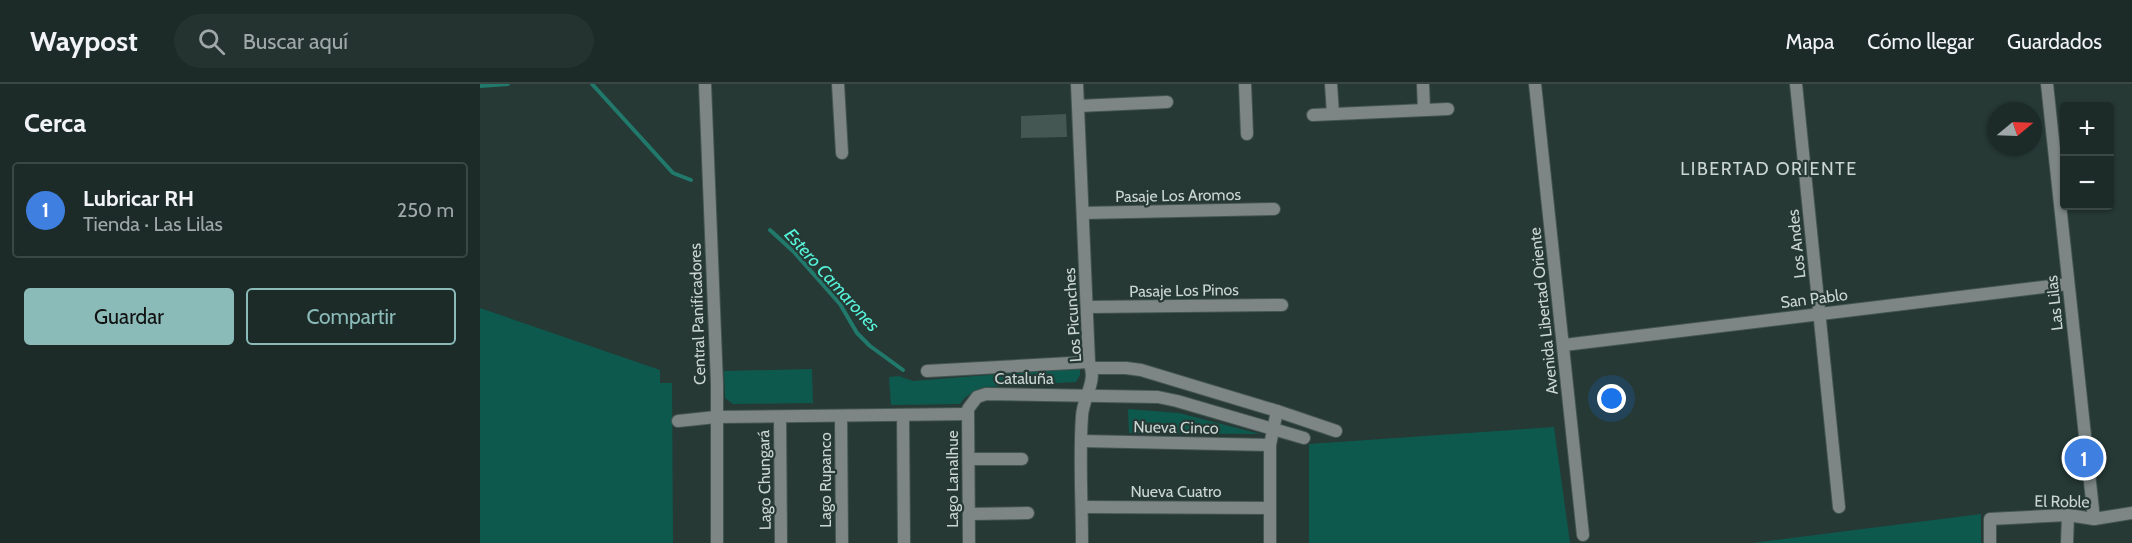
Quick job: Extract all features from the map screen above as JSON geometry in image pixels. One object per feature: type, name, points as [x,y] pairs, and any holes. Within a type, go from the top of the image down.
[{"type":"street","name":"Central Panificadores","points":[[705,84],[716,417],[717,543]]},
{"type":"street","points":[[838,84],[842,153]]},
{"type":"street","name":"Los Picunches","points":[[1077,84],[1092,380],[1082,414],[1082,543]]},
{"type":"street","points":[[1245,84],[1247,134]]},
{"type":"street","points":[[1331,84],[1333,114]]},
{"type":"street","points":[[1423,84],[1424,110]]},
{"type":"street","name":"Avenida Libertad Oriente","points":[[1535,84],[1583,535]]},
{"type":"street","name":"Los Andes","points":[[1796,84],[1839,507]]},
{"type":"street","name":"Las Lilas","points":[[2047,84],[2094,519]]},
{"type":"street","points":[[1078,106],[1167,102]]},
{"type":"street","points":[[1312,115],[1448,109]]},
{"type":"street","name":"Pasaje Los Aromos","points":[[1083,213],[1274,210]]},
{"type":"street","name":"San Pablo","points":[[1564,345],[2068,284]]},
{"type":"street","name":"Pasaje Los Pinos","points":[[1087,307],[1282,305]]},
{"type":"street","points":[[927,371],[1091,365],[1141,370],[1336,431]]},
{"type":"street","name":"Cataluña","points":[[968,414],[977,397],[986,394],[1158,397],[1304,438]]},
{"type":"street","points":[[1270,543],[1270,445],[1277,411]]},
{"type":"street","points":[[678,421],[716,417],[968,414]]},
{"type":"street","name":"Lago Lanalhue","points":[[968,414],[969,543]]},
{"type":"street","points":[[903,415],[904,543]]},
{"type":"street","name":"Lago Rupanco","points":[[841,416],[842,543]]},
{"type":"street","name":"Lago Chungará","points":[[780,417],[781,543]]},
{"type":"street","name":"Nueva Cinco","points":[[1082,441],[1270,445]]},
{"type":"street","points":[[969,459],[1022,459]]},
{"type":"street","name":"Nueva Cuatro","points":[[1082,507],[1270,508]]},
{"type":"street","points":[[969,514],[1028,513]]},
{"type":"street","name":"El Roble","points":[[1990,543],[1990,519],[2068,515],[2094,519],[2132,513]]},
{"type":"street","points":[[2067,543],[2068,515]]},
{"type":"green space","points":[[480,308],[660,370],[660,383],[672,383],[673,543],[480,543]]},
{"type":"green space","points":[[1080,368],[1080,375],[1076,382],[984,387],[970,394],[960,404],[891,405],[889,377],[899,376],[913,381]]},
{"type":"green space","points":[[812,369],[813,403],[733,404],[725,398],[724,371]]},
{"type":"green space","points":[[1128,409],[1179,413],[1260,434],[1129,433]]},
{"type":"green space","points":[[1554,427],[1570,543],[1309,543],[1309,444]]},
{"type":"green space","points":[[1981,514],[1981,543],[1752,543]]},
{"type":"building","points":[[1066,114],[1067,137],[1021,138],[1021,116]]},
{"type":"waterway","name":"Estero Camarones","points":[[480,86],[508,84]]},
{"type":"waterway","name":"Estero Camarones","points":[[592,84],[673,173],[691,180]]},
{"type":"waterway","name":"Estero Camarones","points":[[770,230],[794,252],[840,304],[857,333],[870,346],[903,370]]},
{"type":"place","name":"Lubricar RH","points":[[2084,458]]},
{"type":"district","name":"LIBERTAD ORIENTE","points":[[1769,169]]}]
